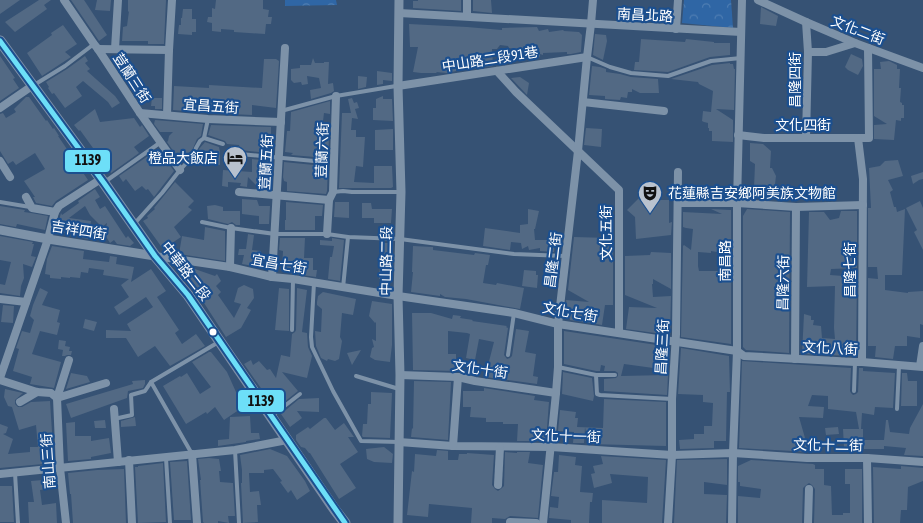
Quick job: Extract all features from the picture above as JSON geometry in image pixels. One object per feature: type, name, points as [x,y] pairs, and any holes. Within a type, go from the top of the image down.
[{"type":"main road","name":"中華路二段","points":[[0,41],[155,256],[188,295],[345,523]]},
{"type":"street","name":"荳蘭三街","points":[[64,0],[180,170]]},
{"type":"street","points":[[115,49],[118,0]]},
{"type":"street","points":[[167,115],[172,0]]},
{"type":"street","name":"中山路二段","points":[[398,523],[400,375],[398,296],[401,192],[398,86],[399,0]]},
{"type":"street","points":[[467,0],[467,16]]},
{"type":"street","name":"昌隆二街","points":[[543,523],[556,393],[558,324],[578,151],[592,0]]},
{"type":"street","points":[[676,29],[678,0]]},
{"type":"street","name":"南昌路","points":[[732,523],[737,351],[737,203],[742,0]]},
{"type":"street","name":"文化二街","points":[[758,0],[855,43],[923,68]]},
{"type":"street","name":"南昌北路","points":[[399,13],[741,32]]},
{"type":"street","name":"昌隆四街","points":[[806,22],[808,52],[806,138]]},
{"type":"street","points":[[808,52],[826,52],[855,43]]},
{"type":"street","points":[[96,46],[115,49],[169,50]]},
{"type":"street","name":"荳蘭五街","points":[[272,277],[285,48]]},
{"type":"street","name":"文化四街","points":[[738,135],[764,138],[869,138],[868,48]]},
{"type":"street","name":"中山路二段91巷","points":[[398,86],[587,57]]},
{"type":"street","name":"文化五街","points":[[497,71],[516,92],[619,190],[619,332]]},
{"type":"street","points":[[0,108],[32,86]]},
{"type":"street","name":"荳蘭六街","points":[[327,234],[329,200],[333,192],[336,96]]},
{"type":"street","points":[[583,102],[664,110]]},
{"type":"street","name":"宜昌五街","points":[[140,114],[281,122]]},
{"type":"street","name":"昌隆七街","points":[[858,138],[863,179],[859,362]]},
{"type":"street","points":[[0,161],[10,177]]},
{"type":"street","name":"昌隆三街","points":[[668,523],[672,454],[678,172]]},
{"type":"street","points":[[102,181],[59,206],[55,212],[48,239],[0,379],[37,392],[51,393],[57,398],[106,383]]},
{"type":"street","points":[[239,192],[329,200]]},
{"type":"street","points":[[26,197],[32,208],[55,212]]},
{"type":"street","points":[[678,203],[737,203],[796,207],[863,205]]},
{"type":"street","name":"昌隆六街","points":[[795,359],[796,207]]},
{"type":"street","points":[[230,267],[231,228]]},
{"type":"street","name":"吉祥四街","points":[[0,230],[155,256]]},
{"type":"street","name":"宜昌七街","points":[[155,256],[230,267],[272,277],[398,296]]},
{"type":"street","name":"文化七街","points":[[398,296],[514,313],[558,324],[737,351]]},
{"type":"street","points":[[0,299],[26,302]]},
{"type":"street","points":[[921,367],[923,346]]},
{"type":"street","name":"文化八街","points":[[737,351],[744,356],[921,367]]},
{"type":"street","name":"南山三街","points":[[66,523],[60,468],[57,398],[69,360]]},
{"type":"street","name":"文化十街","points":[[400,375],[458,378],[556,393]]},
{"type":"street","points":[[453,446],[458,378]]},
{"type":"street","points":[[20,402],[37,392]]},
{"type":"street","points":[[114,409],[118,462]]},
{"type":"street","points":[[0,474],[235,450],[287,440]]},
{"type":"street","name":"文化十一街","points":[[399,442],[453,446],[551,447],[672,454],[733,453]]},
{"type":"street","points":[[498,485],[500,447]]},
{"type":"street","name":"文化十二街","points":[[733,453],[806,458],[867,458],[923,462]]},
{"type":"street","points":[[192,454],[196,523]]},
{"type":"street","points":[[867,458],[868,523]]},
{"type":"street","points":[[129,460],[132,523]]},
{"type":"street","points":[[808,523],[809,489]]},
{"type":"street","points":[[510,522],[536,523]]},
{"type":"lane","points":[[32,86],[96,46]]},
{"type":"lane","points":[[587,57],[610,67],[631,73],[668,76],[711,61],[741,58]]},
{"type":"lane","points":[[281,111],[336,96],[398,86]]},
{"type":"lane","points":[[134,225],[194,155],[200,141],[204,138],[208,119]]},
{"type":"lane","points":[[204,138],[222,144]]},
{"type":"lane","points":[[102,181],[161,142]]},
{"type":"lane","points":[[240,154],[314,161]]},
{"type":"lane","points":[[333,192],[401,192]]},
{"type":"lane","points":[[0,202],[32,208]]},
{"type":"lane","points":[[202,222],[275,234],[327,234],[348,238],[400,239],[514,254],[566,256]]},
{"type":"lane","points":[[343,288],[348,238]]},
{"type":"lane","points":[[292,330],[293,279]]},
{"type":"lane","points":[[314,283],[312,347],[333,391],[360,441],[399,442]]},
{"type":"lane","points":[[508,355],[514,313]]},
{"type":"lane","points":[[114,420],[132,415],[131,395],[145,391],[151,382],[220,342]]},
{"type":"lane","points":[[854,391],[859,362]]},
{"type":"lane","points":[[897,408],[899,365]]},
{"type":"lane","points":[[558,366],[596,375],[615,376]]},
{"type":"lane","points":[[596,375],[596,394],[672,398]]},
{"type":"lane","points":[[356,376],[400,389]]},
{"type":"lane","points":[[151,382],[192,454]]},
{"type":"lane","points":[[271,416],[300,394]]},
{"type":"lane","points":[[235,450],[239,523]]},
{"type":"lane","points":[[166,456],[170,523]]},
{"type":"lane","points":[[16,473],[18,523]]},
{"type":"green space","points":[[285,0],[336,0],[337,5],[285,6]]},
{"type":"green space","points":[[684,0],[731,0],[733,28],[682,23]]},
{"type":"building","points":[[0,0],[20,0],[0,14]]},
{"type":"building","points":[[39,0],[51,0],[44,5],[47,9],[15,32],[5,22]]},
{"type":"building","points":[[71,0],[84,0],[107,35],[99,41]]},
{"type":"building","points":[[97,0],[111,0],[110,11],[95,10]]},
{"type":"building","points":[[128,0],[166,0],[164,44],[148,44],[148,41],[122,41],[123,27],[127,26]]},
{"type":"building","points":[[216,0],[263,0],[263,9],[269,10],[268,17],[272,17],[271,24],[266,24],[265,34],[234,32],[234,30],[221,29],[221,32],[212,31],[212,23],[207,22],[208,17],[212,17],[212,8],[215,9]]},
{"type":"building","points":[[461,0],[461,11],[413,8],[413,1]]},
{"type":"building","points":[[473,0],[491,0],[492,13],[473,11]]},
{"type":"building","points":[[761,7],[778,16],[776,26],[760,24]]},
{"type":"building","points":[[183,9],[192,9],[192,19],[196,19],[196,32],[192,32],[192,35],[178,34]]},
{"type":"building","points":[[409,24],[502,30],[502,28],[537,27],[539,31],[548,29],[549,32],[563,30],[579,32],[582,35],[581,52],[571,54],[567,54],[567,52],[543,53],[543,55],[540,54],[540,57],[521,52],[522,50],[500,45],[497,49],[492,49],[493,66],[456,70],[447,73],[413,72],[418,47],[410,47]]},
{"type":"building","points":[[63,25],[77,44],[65,52],[71,57],[42,76],[27,53]]},
{"type":"building","points":[[595,34],[606,35],[607,41],[603,60],[593,55]]},
{"type":"building","points":[[641,39],[685,42],[686,39],[730,43],[730,55],[710,57],[668,72],[634,70],[635,62],[639,62]]},
{"type":"building","points":[[851,54],[862,59],[863,66],[858,75],[845,67]]},
{"type":"building","points":[[0,56],[15,78],[13,79],[19,88],[0,101]]},
{"type":"building","points":[[85,56],[88,61],[85,63],[90,69],[87,71],[115,96],[120,103],[112,108],[108,102],[83,81],[76,87],[82,96],[65,108],[54,93],[52,94],[46,82]]},
{"type":"building","points":[[313,58],[315,63],[329,62],[328,84],[333,83],[334,91],[311,99],[310,90],[321,88],[319,78],[307,76],[308,84],[294,83],[291,80],[291,69],[300,68],[300,65],[311,65]]},
{"type":"building","points":[[264,59],[276,59],[279,61],[276,108],[252,105],[252,115],[173,110],[174,86],[209,88],[209,85],[262,88]]},
{"type":"building","points":[[889,61],[897,65],[897,69],[900,69],[900,102],[904,105],[904,118],[901,118],[901,121],[896,120],[894,140],[874,139],[874,125],[887,124],[874,116],[874,69],[881,69],[880,62]]},
{"type":"building","points":[[733,64],[735,69],[734,110],[716,109],[733,120],[733,142],[712,141],[712,131],[709,131],[708,123],[702,121],[703,111],[711,112],[713,91],[698,82],[671,79],[712,65]]},
{"type":"building","points":[[592,66],[606,69],[606,72],[631,77],[658,79],[659,93],[640,93],[632,89],[632,92],[628,92],[627,98],[621,97],[620,100],[605,99],[605,96],[589,95]]},
{"type":"building","points":[[377,71],[392,73],[392,81],[383,80],[383,84],[377,85]]},
{"type":"building","points":[[358,76],[367,77],[366,87],[358,89]]},
{"type":"building","points":[[520,77],[529,83],[527,95],[511,78]]},
{"type":"building","points":[[383,96],[383,99],[392,99],[393,121],[373,120],[373,108],[376,108],[376,99]]},
{"type":"building","points":[[26,97],[29,97],[46,121],[54,128],[88,180],[56,201],[52,206],[36,203],[33,197],[35,197],[24,181],[45,169],[35,153],[16,165],[13,161],[8,164],[0,151],[0,114],[3,113],[6,118],[16,112],[14,109]]},
{"type":"building","points":[[152,98],[162,98],[162,109],[155,109],[155,106],[151,106]]},
{"type":"building","points":[[352,98],[354,103],[357,102],[359,108],[355,109],[358,119],[352,118],[351,130],[356,130],[356,137],[365,137],[363,167],[356,166],[354,182],[374,183],[374,166],[392,166],[393,187],[391,188],[339,188],[342,113],[351,113],[348,99]]},
{"type":"building","points":[[330,101],[330,114],[324,113],[323,121],[315,121],[314,133],[329,135],[326,194],[287,191],[287,182],[284,181],[283,177],[284,162],[314,165],[318,161],[315,157],[291,155],[293,153],[285,152],[287,131],[290,131],[291,112]]},
{"type":"building","points":[[95,109],[100,122],[134,118],[140,127],[142,125],[149,136],[134,147],[139,153],[111,173],[80,130],[74,125]]},
{"type":"building","points":[[155,120],[203,124],[201,136],[197,139],[191,153],[184,161],[181,162],[167,142],[173,132],[160,132],[154,124]]},
{"type":"building","points":[[211,125],[271,127],[274,150],[263,148],[268,153],[240,150],[239,145],[227,144],[225,141],[208,135]]},
{"type":"building","points":[[586,128],[602,129],[601,147],[584,145]]},
{"type":"building","points":[[393,129],[393,150],[375,150],[375,130]]},
{"type":"building","points":[[205,142],[219,147],[220,165],[196,162],[199,149]]},
{"type":"building","points":[[750,143],[763,144],[771,151],[770,168],[772,168],[776,176],[774,192],[754,188],[755,164],[750,161]]},
{"type":"building","points":[[158,149],[174,171],[154,197],[148,189],[146,190],[142,186],[135,191],[126,179],[123,182],[119,176]]},
{"type":"building","points":[[252,159],[273,161],[272,176],[268,176],[267,189],[259,188],[248,177],[247,187],[240,186],[241,183],[228,182],[228,187],[222,186],[223,170],[252,172]]},
{"type":"building","points":[[898,160],[903,176],[888,180],[893,190],[890,192],[894,207],[896,207],[897,212],[905,209],[902,275],[885,275],[885,290],[908,293],[923,291],[923,325],[920,324],[920,338],[907,336],[907,346],[895,346],[893,359],[875,357],[876,346],[868,346],[868,278],[878,279],[877,267],[868,267],[868,208],[871,208],[869,168],[880,166],[885,161]]},
{"type":"building","points":[[923,172],[923,179],[913,184],[911,176]]},
{"type":"building","points":[[175,182],[194,201],[188,207],[192,210],[174,227],[181,237],[163,249],[143,221],[148,218],[147,216],[155,209]]},
{"type":"building","points":[[95,189],[100,197],[95,200],[100,209],[105,206],[126,238],[128,236],[134,243],[130,246],[117,244],[114,240],[110,243],[105,235],[107,223],[102,227],[90,215],[85,206],[69,218],[91,221],[88,239],[78,237],[79,234],[56,232],[61,213],[62,215]]},
{"type":"building","name":"花蓮縣吉安鄉阿美族文物館","points":[[642,195],[649,200],[669,200],[669,223],[672,222],[671,235],[636,239],[635,217],[627,210]]},
{"type":"building","points":[[242,199],[257,200],[259,206],[270,206],[269,224],[259,224],[259,216],[242,214]]},
{"type":"building","points":[[920,201],[923,208],[923,250],[914,232],[917,230],[906,208]]},
{"type":"building","points":[[286,202],[323,205],[322,216],[315,216],[315,230],[285,230]]},
{"type":"building","points":[[335,202],[349,202],[349,218],[334,217]]},
{"type":"building","points":[[362,203],[371,203],[372,209],[392,209],[391,223],[374,223],[374,218],[362,218]]},
{"type":"building","points":[[0,206],[48,216],[45,230],[17,224],[16,227],[0,224]]},
{"type":"building","points":[[207,206],[223,207],[223,211],[240,211],[240,225],[208,219]]},
{"type":"building","points":[[528,209],[539,211],[534,229],[535,240],[555,240],[554,252],[540,251],[540,248],[529,250],[528,246],[522,249],[521,243],[511,242],[510,250],[483,246],[485,228],[520,233],[520,225],[528,224]]},
{"type":"building","points":[[711,209],[731,210],[730,257],[723,256],[723,253],[711,251],[711,253],[698,252],[698,266],[699,271],[731,271],[731,344],[681,337],[683,246],[691,250],[693,229],[683,227],[683,212],[722,214]]},
{"type":"building","points":[[747,209],[790,212],[789,353],[746,350],[743,347],[743,216]]},
{"type":"building","points":[[841,211],[857,211],[857,268],[831,269],[830,275],[857,277],[856,356],[802,354],[804,314],[811,316],[811,320],[814,320],[813,325],[821,326],[822,338],[835,339],[835,286],[807,287],[809,212],[824,212],[830,220],[839,218]]},
{"type":"building","points":[[205,227],[225,231],[225,261],[179,254],[182,236],[204,240]]},
{"type":"building","points":[[613,233],[613,305],[605,305],[602,325],[570,320],[566,300],[589,302],[568,290],[574,237],[609,238],[609,235]]},
{"type":"building","points":[[248,234],[254,235],[252,250],[261,251],[259,267],[242,264],[244,255],[238,255],[239,249],[246,249]]},
{"type":"building","points":[[0,236],[33,242],[32,244],[34,244],[31,256],[36,257],[32,267],[23,264],[24,278],[20,296],[0,293],[0,284],[5,285],[11,262],[0,260]]},
{"type":"building","points":[[280,238],[305,238],[304,258],[313,258],[313,270],[317,270],[316,277],[283,272],[283,251],[279,250]]},
{"type":"building","points":[[332,238],[344,240],[340,281],[328,279],[330,257],[332,257],[334,246],[320,245],[320,240],[332,241]]},
{"type":"building","points":[[380,243],[389,243],[388,279],[379,279],[381,263]]},
{"type":"building","points":[[52,246],[84,251],[83,259],[109,262],[110,256],[117,257],[116,264],[134,267],[131,282],[151,269],[166,291],[157,297],[179,330],[175,333],[182,344],[196,334],[205,346],[170,366],[155,346],[138,357],[126,338],[106,338],[106,330],[131,331],[127,324],[153,307],[146,297],[119,315],[114,307],[129,297],[121,285],[129,279],[103,275],[104,270],[89,268],[88,273],[81,272],[80,278],[50,278],[50,275],[45,274],[47,259]]},
{"type":"building","points":[[413,246],[433,247],[433,250],[474,255],[475,253],[490,255],[483,283],[496,285],[497,283],[524,288],[520,309],[445,297],[440,294],[440,296],[411,292]]},
{"type":"building","points":[[651,252],[671,253],[671,289],[653,279],[652,284],[653,297],[671,296],[670,335],[626,329],[629,307],[657,308],[625,295],[625,256],[650,255]]},
{"type":"building","points":[[189,267],[215,276],[217,274],[221,281],[216,286],[221,292],[218,295],[234,318],[241,304],[234,302],[238,288],[244,285],[253,289],[254,298],[247,308],[251,310],[241,328],[226,337],[184,272]]},
{"type":"building","points":[[524,270],[536,271],[536,275],[538,275],[537,288],[522,286]]},
{"type":"building","points":[[40,288],[48,292],[42,305],[60,310],[57,322],[60,323],[57,335],[40,331],[32,354],[61,362],[54,388],[30,384],[32,377],[13,371],[19,349],[16,348],[22,331],[30,333],[34,320],[30,316]]},
{"type":"building","points":[[279,288],[289,289],[289,331],[275,330]]},
{"type":"building","points":[[297,288],[307,290],[302,332],[307,333],[308,347],[312,356],[307,378],[282,372],[298,391],[278,407],[268,392],[265,394],[244,364],[251,360],[253,365],[259,361],[267,370],[270,369],[276,378],[281,355],[290,357],[292,334],[296,330]]},
{"type":"building","points":[[323,292],[356,299],[353,315],[342,313],[340,337],[342,341],[339,359],[335,361],[328,359],[327,361],[321,358],[316,346],[315,331],[321,332],[322,309],[317,305],[317,302],[318,296]]},
{"type":"building","points":[[372,301],[392,304],[390,362],[375,360],[370,357],[374,347],[372,339],[376,341],[376,322],[369,316]]},
{"type":"building","points":[[3,305],[14,306],[13,323],[1,322]]},
{"type":"building","points":[[412,313],[431,313],[452,319],[453,315],[461,316],[460,318],[472,321],[507,326],[504,355],[507,359],[512,356],[516,329],[529,331],[525,352],[536,354],[533,376],[538,377],[537,384],[485,377],[494,342],[479,339],[475,360],[466,358],[470,334],[467,333],[448,331],[448,354],[456,354],[456,371],[413,370]]},
{"type":"building","points":[[85,319],[97,322],[94,331],[83,328]]},
{"type":"building","points":[[564,331],[670,347],[668,370],[624,364],[621,376],[668,375],[667,395],[604,391],[604,379],[616,378],[618,373],[615,371],[604,371],[605,366],[601,365],[600,371],[596,371],[564,364]]},
{"type":"building","points":[[59,340],[66,341],[65,346],[70,347],[71,355],[62,356],[63,350],[58,349]]},
{"type":"building","points":[[681,348],[729,356],[730,392],[727,392],[726,441],[714,441],[714,448],[680,449],[679,440],[694,439],[694,434],[704,434],[704,426],[712,426],[713,403],[703,402],[703,395],[678,394]]},
{"type":"building","points":[[361,350],[352,365],[347,353]]},
{"type":"building","points":[[209,352],[227,372],[236,392],[246,405],[224,420],[215,407],[207,414],[206,412],[186,424],[163,386],[187,373],[200,394],[211,387],[192,362]]},
{"type":"building","points":[[742,361],[851,368],[850,391],[853,395],[858,392],[859,368],[863,368],[863,371],[895,373],[893,408],[875,407],[874,415],[862,413],[861,429],[863,429],[863,440],[851,439],[851,447],[844,447],[843,429],[859,429],[856,412],[828,409],[828,396],[812,395],[808,406],[824,407],[823,418],[799,417],[809,452],[739,448]]},
{"type":"building","points":[[563,372],[592,378],[593,401],[562,394]]},
{"type":"building","points":[[71,373],[87,376],[90,382],[66,389]]},
{"type":"building","points":[[902,373],[907,373],[908,381],[917,381],[917,406],[901,406]]},
{"type":"building","points":[[145,380],[143,388],[128,391],[127,398],[71,418],[66,404],[133,384],[132,381]]},
{"type":"building","points":[[414,381],[451,382],[448,440],[411,437],[413,429]]},
{"type":"building","points":[[484,388],[535,396],[534,400],[549,402],[546,441],[517,441],[518,424],[486,422],[486,418],[470,417],[471,407],[463,407],[463,391],[484,391]]},
{"type":"building","points":[[5,389],[23,393],[15,400],[15,404],[18,407],[31,402],[50,401],[54,463],[0,468],[0,424],[8,427],[6,433],[3,434],[13,439],[8,454],[30,452],[30,447],[38,447],[36,425],[19,430],[12,407],[8,406],[4,397]]},
{"type":"building","points":[[371,392],[392,393],[390,438],[362,436],[363,424],[367,424]]},
{"type":"building","points":[[319,398],[319,412],[297,411],[302,418],[290,427],[281,414],[299,399]]},
{"type":"building","points":[[604,399],[666,402],[666,446],[588,444],[585,427],[603,428]]},
{"type":"building","points":[[923,404],[923,456],[904,455],[906,448],[884,446],[884,449],[864,449],[864,440],[884,440],[886,420],[888,420],[890,432],[909,434],[910,428]]},
{"type":"building","points":[[560,410],[576,412],[575,418],[578,418],[577,427],[585,427],[584,443],[573,443],[574,432],[558,431]]},
{"type":"building","points":[[250,416],[251,433],[259,433],[260,439],[218,446],[218,440],[229,439],[230,417]]},
{"type":"building","points":[[135,417],[136,426],[121,427],[121,421]]},
{"type":"building","points":[[324,418],[335,430],[344,423],[354,437],[348,437],[358,452],[340,464],[356,488],[339,499],[310,453],[301,447],[296,440],[296,435],[308,427],[310,429]]},
{"type":"building","points":[[105,420],[106,428],[95,428],[94,421]]},
{"type":"building","points":[[75,422],[75,436],[91,436],[91,441],[109,438],[111,453],[91,457],[91,459],[68,461],[66,423]]},
{"type":"building","points":[[838,427],[839,434],[826,435],[825,428]]},
{"type":"building","points":[[384,447],[393,454],[392,463],[374,462],[367,459],[366,449]]},
{"type":"building","points":[[270,449],[287,456],[310,491],[297,500],[291,490],[288,493],[273,469],[264,470],[264,473],[249,473],[250,492],[259,491],[261,505],[257,505],[258,522],[243,523],[240,455]]},
{"type":"building","points":[[437,450],[448,451],[448,460],[458,460],[459,454],[467,453],[494,455],[492,485],[498,491],[504,486],[505,452],[530,452],[528,463],[543,465],[538,518],[510,516],[505,519],[492,518],[492,523],[471,523],[472,508],[429,504],[428,517],[407,515],[415,454],[436,456]]},
{"type":"building","points":[[559,455],[576,457],[575,465],[582,466],[580,492],[593,493],[592,502],[590,502],[589,523],[571,523],[571,520],[549,518],[550,507],[558,508],[559,497],[551,496],[554,472],[558,472]]},
{"type":"building","points":[[601,456],[666,460],[662,523],[602,523],[602,500],[647,503],[648,477],[610,474],[612,483],[594,488],[591,474],[595,473],[593,466],[603,464]]},
{"type":"building","points":[[198,459],[219,459],[220,482],[233,483],[235,516],[228,516],[229,523],[218,521],[218,523],[203,522]]},
{"type":"building","points":[[727,459],[727,485],[704,482],[704,494],[727,495],[726,523],[674,523],[677,460]]},
{"type":"building","points":[[751,460],[813,464],[815,469],[824,469],[824,485],[831,486],[832,515],[850,513],[850,484],[845,484],[845,469],[862,469],[862,523],[814,523],[815,489],[809,483],[803,488],[802,523],[738,523],[738,496],[760,498],[761,489],[740,486],[740,482],[738,482],[738,466]]},
{"type":"building","points":[[187,461],[191,520],[174,520],[170,462]]},
{"type":"building","points":[[163,463],[166,522],[138,523],[135,467]]},
{"type":"building","points":[[901,466],[923,468],[923,481],[908,487],[907,510],[901,510],[900,523],[874,523],[873,467],[901,469]]},
{"type":"building","points":[[124,469],[126,523],[73,523],[68,473]]},
{"type":"building","points":[[54,479],[55,488],[40,490],[42,505],[56,503],[57,523],[29,523],[28,502],[34,502],[31,481]]},
{"type":"building","points":[[0,486],[12,486],[14,522],[0,522]]},
{"type":"transit line","name":"1139","points":[[0,41],[155,256],[188,295],[345,523]]},
{"type":"place","name":"橙品大飯店","points":[[235,179]]},
{"type":"place","name":"花蓮縣吉安鄉阿美族文物館","points":[[650,214]]}]
